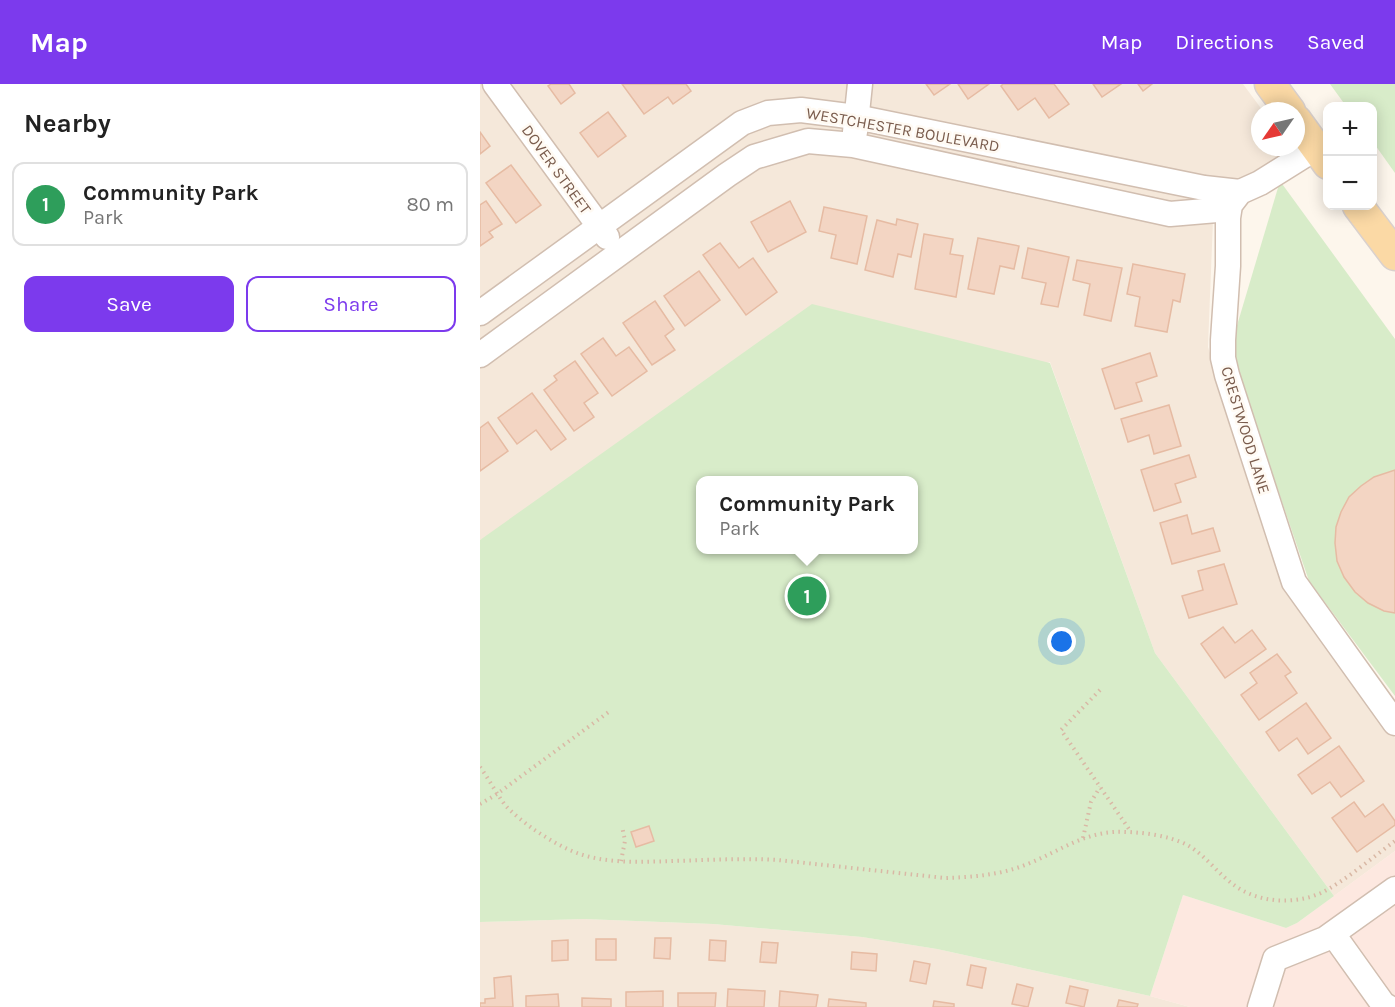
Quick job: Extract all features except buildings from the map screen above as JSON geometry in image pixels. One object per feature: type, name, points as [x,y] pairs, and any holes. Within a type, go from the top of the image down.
[{"type":"main road","points":[[1270,84],[1283,102]]},
{"type":"main road","points":[[1305,132],[1322,156]]},
{"type":"main road","points":[[1362,210],[1395,255]]},
{"type":"street","name":"DOVER STREET","points":[[495,84],[619,254]]},
{"type":"street","points":[[853,145],[860,84]]},
{"type":"street","name":"WESTCHESTER BOULEVARD","points":[[480,313],[742,123],[768,113],[801,110],[856,117],[1204,188],[1235,201]]},
{"type":"street","name":"WESTCHESTER BOULEVARD","points":[[480,355],[754,157],[808,141],[853,145],[1170,214],[1235,201]]},
{"type":"street","points":[[1235,201],[1260,183],[1322,156]]},
{"type":"street","name":"CRESTWOOD LANE","points":[[1235,201],[1228,228],[1229,250],[1223,349],[1230,387],[1294,582],[1395,723]]},
{"type":"street","points":[[1260,1007],[1275,959],[1325,939],[1395,889]]},
{"type":"street","points":[[1333,934],[1383,1004],[1388,1007]]},
{"type":"path","points":[[1100,690],[1061,730],[1131,832]]},
{"type":"path","points":[[480,804],[610,711]]},
{"type":"path","points":[[480,767],[507,807],[525,823],[563,847],[579,854],[621,861],[754,859],[945,878],[987,876],[1028,864],[1083,838],[1113,832],[1131,832],[1158,836],[1188,846],[1202,855],[1235,886],[1263,898],[1281,900],[1303,898],[1322,892],[1395,841]]},
{"type":"path","points":[[1083,838],[1091,802],[1100,788]]},
{"type":"path","points":[[621,861],[625,841],[622,826]]},
{"type":"shaded area","points":[[480,84],[1243,84],[1256,102],[1251,102],[1251,156],[1287,156],[1213,220],[1208,347],[1284,584],[1395,738],[1395,851],[1334,896],[1155,653],[1050,362],[480,540]]},
{"type":"shaded area","points":[[1395,851],[1395,1007],[1190,1007],[1150,996],[1183,895],[1286,928],[1297,923]]},
{"type":"shaded area","points":[[584,919],[713,924],[862,937],[937,949],[1190,1007],[480,1007],[480,922]]},
{"type":"green space","points":[[1330,84],[1395,84],[1395,173],[1377,148],[1377,102],[1343,102]]},
{"type":"green space","points":[[1280,181],[1395,339],[1395,696],[1309,581],[1230,349]]},
{"type":"green space","points":[[812,304],[1050,363],[1155,653],[1334,896],[1297,923],[1286,928],[1183,895],[1150,996],[937,949],[862,937],[713,924],[584,919],[480,922],[480,540]]},
{"type":"place","name":"Community Park","points":[[807,596]]}]
